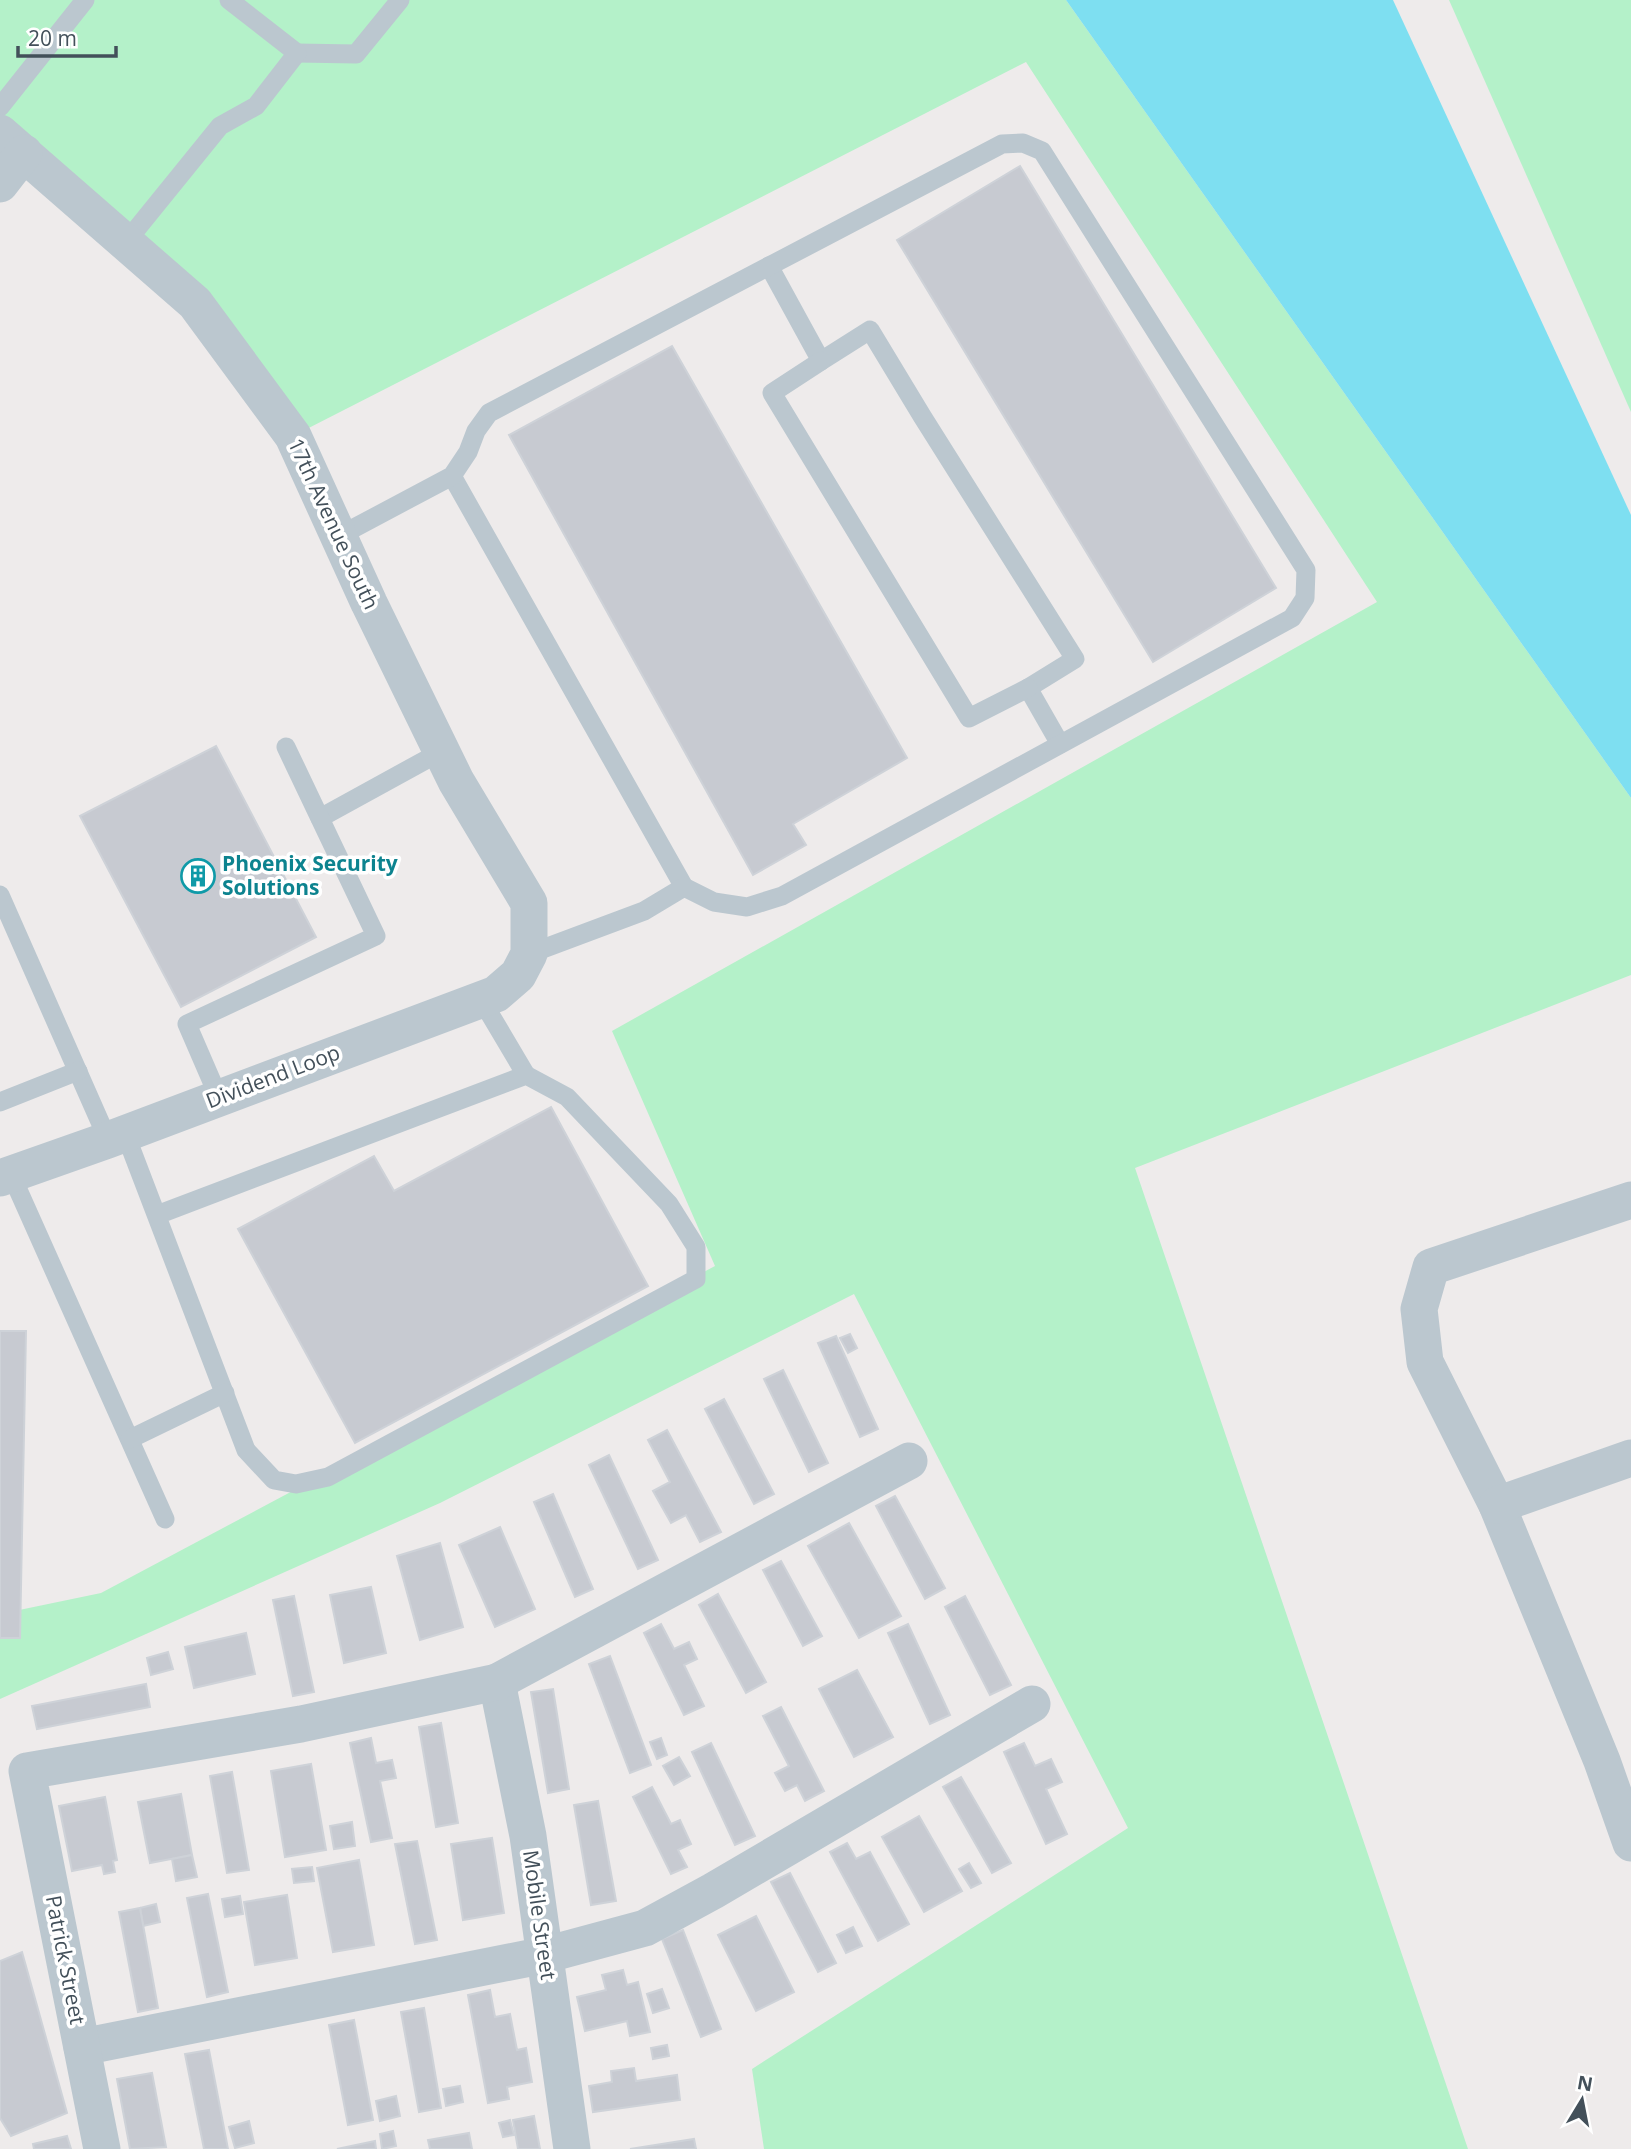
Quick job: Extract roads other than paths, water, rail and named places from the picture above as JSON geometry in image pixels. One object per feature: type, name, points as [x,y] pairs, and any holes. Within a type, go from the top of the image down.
[{"type":"street","name":"17th Avenue South","points":[[12,143],[195,303],[293,436],[456,781],[528,903],[529,954]]},
{"type":"street","points":[[0,184],[12,143]]},
{"type":"street","name":"Dividend Loop","points":[[6,1176],[496,994],[518,975],[529,954]]},
{"type":"street","points":[[1631,1200],[1432,1267],[1419,1309],[1425,1362],[1497,1505],[1602,1760],[1631,1843]]},
{"type":"street","points":[[1497,1505],[1631,1458]]},
{"type":"street","points":[[497,1682],[909,1461]]},
{"type":"street","name":"Patrick Street","points":[[102,2149],[27,1771],[301,1724],[497,1682]]},
{"type":"street","name":"Mobile Street","points":[[497,1682],[528,1836],[572,2149]]},
{"type":"street","points":[[82,2047],[545,1955],[645,1928],[1032,1704]]},
{"type":"lane","points":[[0,107],[85,0]]},
{"type":"lane","points":[[229,0],[297,53],[356,54],[400,0]]},
{"type":"lane","points":[[126,242],[220,127],[256,106],[297,53]]},
{"type":"lane","points":[[339,536],[452,476],[489,413],[1002,144],[1023,143],[1042,151],[1306,570],[1305,598],[1292,618],[782,896],[747,907],[714,902],[684,887],[452,476]]},
{"type":"lane","points":[[769,266],[821,361]]},
{"type":"lane","points":[[870,330],[1075,659],[1028,688],[969,718],[772,393],[821,361],[870,330]]},
{"type":"lane","points":[[1028,688],[1060,744]]},
{"type":"lane","points":[[219,1098],[187,1024],[376,936],[286,747]]},
{"type":"lane","points":[[320,818],[442,751]]},
{"type":"lane","points":[[529,954],[644,911],[684,887]]},
{"type":"lane","points":[[0,895],[78,1071],[117,1136],[157,1214],[246,1450],[274,1480],[296,1484],[328,1477],[696,1279],[696,1247],[669,1204],[567,1097],[526,1075],[481,999]]},
{"type":"lane","points":[[0,1102],[78,1071]]},
{"type":"lane","points":[[157,1214],[526,1075]]},
{"type":"lane","points":[[6,1176],[165,1519]]},
{"type":"lane","points":[[130,1439],[225,1393]]},
{"type":"water","points":[[1066,0],[1393,0],[1631,515],[1631,798]]},
{"type":"place","name":"Phoenix Security Solutions","points":[[198,876]]}]
